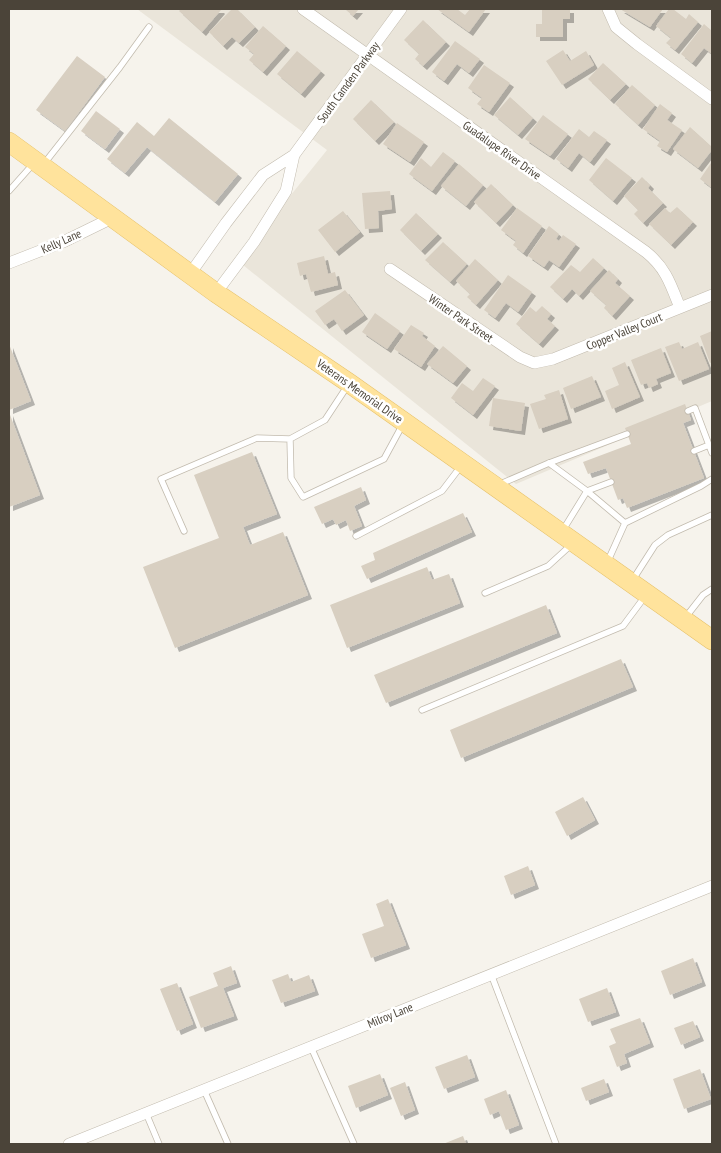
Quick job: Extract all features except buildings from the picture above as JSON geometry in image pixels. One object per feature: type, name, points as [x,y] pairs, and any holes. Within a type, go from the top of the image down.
[{"type":"main road","name":"Veterans Memorial Drive","points":[[9,142],[216,293],[349,383],[712,640]]},
{"type":"street","name":"Guadalupe River Drive","points":[[303,9],[656,260],[668,277],[680,308]]},
{"type":"street","name":"South Camden Parkway","points":[[190,274],[263,175],[294,155],[401,9]]},
{"type":"street","points":[[608,9],[616,27],[623,33],[712,98]]},
{"type":"street","name":"South Camden Parkway","points":[[216,293],[254,242],[286,191],[294,155]]},
{"type":"street","name":"Kelly Lane","points":[[9,263],[63,242],[112,218]]},
{"type":"street","name":"Winter Park Street","points":[[390,269],[520,357],[534,363]]},
{"type":"street","name":"Copper Valley Court","points":[[534,363],[553,359],[712,295]]},
{"type":"street","name":"Milroy Lane","points":[[69,1144],[93,1140],[146,1113],[712,886]]},
{"type":"lane","points":[[9,191],[39,164],[120,67],[148,27]]},
{"type":"lane","points":[[184,531],[161,479],[257,438],[290,439],[325,420],[349,383]]},
{"type":"lane","points":[[688,411],[695,408],[712,453]]},
{"type":"lane","points":[[290,439],[291,478],[302,497],[384,459],[404,422]]},
{"type":"lane","points":[[496,486],[549,463],[627,434]]},
{"type":"lane","points":[[694,451],[709,445]]},
{"type":"lane","points":[[356,536],[442,491],[463,463]]},
{"type":"lane","points":[[549,463],[625,524]]},
{"type":"lane","points":[[606,565],[625,524],[712,479]]},
{"type":"lane","points":[[485,593],[548,566],[568,537],[587,492],[611,482]]},
{"type":"lane","points":[[631,582],[655,545],[668,535],[712,515]]},
{"type":"lane","points":[[684,620],[703,595],[712,589]]},
{"type":"lane","points":[[422,710],[623,626],[647,594]]},
{"type":"lane","points":[[491,974],[556,1144]]},
{"type":"lane","points":[[311,1047],[354,1144]]},
{"type":"lane","points":[[204,1090],[228,1144]]},
{"type":"lane","points":[[146,1113],[159,1144]]},
{"type":"shaded area","points":[[137,9],[712,9],[712,401],[516,484],[238,261],[327,150]]}]
